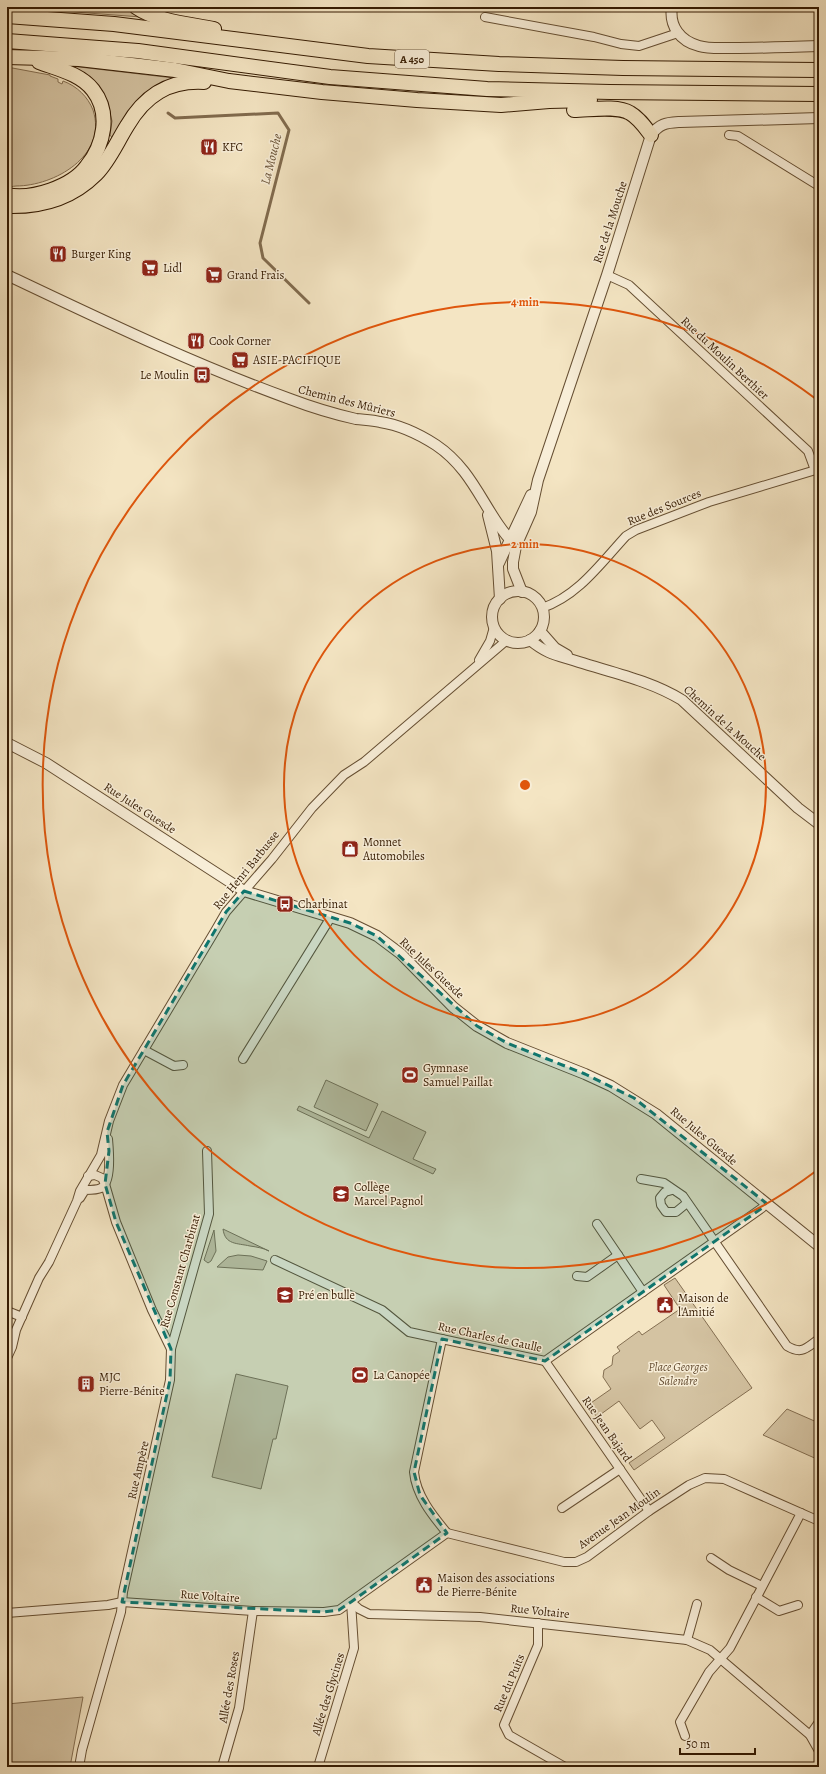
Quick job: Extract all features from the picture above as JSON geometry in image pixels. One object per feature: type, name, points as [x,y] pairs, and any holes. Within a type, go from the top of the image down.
[{"type":"highway","points":[[136,7],[151,14],[174,21],[224,31],[244,42]]},
{"type":"highway","name":"A 450","points":[[7,16],[114,24],[244,42],[368,56],[499,64],[622,68],[819,70]]},
{"type":"highway","name":"A 450","points":[[7,40],[138,51],[330,76],[487,89],[819,94]]},
{"type":"highway","points":[[7,57],[78,60],[176,70],[229,81],[345,94],[501,105],[526,110],[617,109],[629,112],[639,120],[651,135]]},
{"type":"highway","points":[[7,195],[33,195],[54,190],[73,178],[87,168],[97,151],[104,132],[104,116],[100,100],[93,89],[80,78],[66,71],[26,58]]},
{"type":"highway","points":[[7,206],[31,206],[50,202],[77,190],[96,174],[106,162],[139,109],[154,95],[167,87],[181,82],[212,83],[229,81]]},
{"type":"highway","points":[[501,105],[549,101],[594,100],[610,92]]},
{"type":"street","points":[[672,7],[671,21],[678,33],[689,42],[699,46],[712,48],[819,46]]},
{"type":"street","points":[[485,17],[594,37],[621,44],[639,46],[678,33]]},
{"type":"street","points":[[651,135],[657,127],[665,124],[680,122],[819,118]]},
{"type":"street","name":"Rue de la Mouche","points":[[498,564],[513,543],[531,512],[538,480],[607,275],[651,135]]},
{"type":"street","points":[[728,135],[738,136],[819,186]]},
{"type":"street","name":"Chemin des Mûriers","points":[[7,275],[214,370],[253,386],[334,413],[357,419],[382,422],[409,430],[436,446],[464,471],[485,501],[497,524],[513,543]]},
{"type":"street","name":"Rue du Moulin Berthier","points":[[607,275],[629,285],[808,451],[817,469]]},
{"type":"street","name":"Rue des Sources","points":[[542,608],[556,604],[574,591],[626,536],[636,530],[709,502],[817,469]]},
{"type":"street","name":"Chemin des Mûriers","points":[[485,501],[497,551],[500,598]]},
{"type":"street","name":"Rue de la Mouche","points":[[513,543],[513,570],[522,592]]},
{"type":"street","points":[[514,592],[522,592],[534,597],[542,608],[544,616],[540,631],[530,640],[522,642],[507,640],[498,633],[494,627],[494,609],[500,598],[514,592]]},
{"type":"street","name":"Rue Henri Barbusse","points":[[469,673],[482,657],[490,641],[494,627]]},
{"type":"street","name":"Chemin de la Mouche","points":[[540,631],[555,648],[576,660]]},
{"type":"street","name":"Rue Henri Barbusse","points":[[7,1358],[22,1317],[39,1278],[49,1262],[77,1201],[80,1191],[88,1176],[102,1156],[115,1103],[123,1085],[226,912],[272,859],[312,808],[344,775],[364,762],[507,640]]},
{"type":"street","name":"Chemin de la Mouche","points":[[530,640],[540,649],[555,656],[576,660],[668,691],[682,700],[798,808],[819,824]]},
{"type":"street","name":"Rue Jules Guesde","points":[[7,743],[46,763],[244,891],[350,923],[377,936],[401,954],[453,1007],[477,1026],[507,1044],[585,1074],[634,1098],[656,1114],[819,1246]]},
{"type":"street","points":[[243,1059],[331,917]]},
{"type":"street","points":[[144,1050],[174,1066],[183,1065]]},
{"type":"street","name":"Rue Henri Barbusse","points":[[77,1201],[85,1190],[101,1188],[105,1184],[108,1177],[109,1151],[107,1132]]},
{"type":"street","name":"Rue Constant Charbinat","points":[[171,1349],[210,1214],[207,1151]]},
{"type":"street","points":[[88,1176],[95,1175],[102,1178],[105,1184]]},
{"type":"street","points":[[641,1179],[664,1183],[672,1190],[683,1196],[713,1242],[787,1346],[794,1350],[802,1351],[819,1339]]},
{"type":"street","name":"Rue Ampère","points":[[79,1767],[82,1750],[121,1612],[170,1380],[171,1349],[152,1310],[119,1230],[105,1184]]},
{"type":"street","points":[[672,1190],[665,1192],[660,1198],[660,1205],[666,1212],[676,1212],[687,1203]]},
{"type":"street","name":"Rue Charles de Gaulle","points":[[275,1260],[382,1310],[409,1332],[545,1361],[762,1208],[766,1203]]},
{"type":"street","points":[[597,1224],[643,1292]]},
{"type":"street","points":[[577,1276],[588,1278],[618,1255]]},
{"type":"street","points":[[7,1311],[22,1317]]},
{"type":"street","points":[[351,1602],[447,1532],[420,1495],[414,1472],[442,1339]]},
{"type":"street","name":"Rue Jean Bajard","points":[[545,1361],[649,1511]]},
{"type":"street","points":[[562,1508],[620,1469]]},
{"type":"street","name":"Avenue Jean Moulin","points":[[447,1532],[564,1562],[576,1562],[587,1557],[649,1511],[689,1485],[705,1478],[724,1479],[819,1521]]},
{"type":"street","points":[[685,1736],[680,1722],[709,1672],[730,1648],[800,1513]]},
{"type":"street","points":[[711,1558],[729,1570],[762,1586]]},
{"type":"street","points":[[756,1597],[779,1611],[798,1605]]},
{"type":"street","name":"Rue Voltaire","points":[[7,1613],[108,1605],[122,1602],[253,1610],[324,1612],[339,1610],[351,1602],[359,1609],[369,1614],[480,1617],[687,1640],[710,1650],[810,1735],[819,1751]]},
{"type":"street","name":"Allée des Glycines","points":[[318,1767],[354,1648],[351,1602]]},
{"type":"street","points":[[687,1640],[697,1604]]},
{"type":"street","name":"Allée des Roses","points":[[222,1767],[239,1708],[253,1610]]},
{"type":"street","name":"Rue du Puits","points":[[538,1623],[538,1646],[504,1725],[509,1735],[565,1767]]},
{"type":"street","points":[[810,1735],[819,1722]]},
{"type":"highlighted area","points":[[244,891],[350,923],[377,936],[477,1026],[507,1043],[585,1074],[634,1098],[766,1203],[762,1208],[545,1361],[442,1339],[414,1472],[420,1495],[447,1533],[339,1610],[324,1612],[122,1602],[170,1380],[171,1349],[116,1222],[105,1184],[109,1151],[107,1132],[123,1085],[226,912]]},
{"type":"green space","points":[[42,7],[128,7],[141,17],[35,9]]},
{"type":"green space","points":[[71,66],[174,78],[156,85],[144,94],[113,139],[110,135],[112,121],[108,105]]},
{"type":"green space","points":[[7,67],[50,75],[58,79],[58,82],[62,84],[63,81],[68,83],[81,92],[93,110],[96,126],[93,141],[85,154],[74,165],[61,174],[46,181],[31,185],[7,187]]},
{"type":"green space","points":[[326,1080],[378,1104],[366,1131],[314,1107]]},
{"type":"green space","points":[[299,1106],[369,1138],[382,1111],[426,1132],[413,1159],[436,1169],[433,1174],[297,1110]]},
{"type":"green space","points":[[223,1229],[269,1251],[236,1244],[229,1241],[224,1234]]},
{"type":"green space","points":[[214,1230],[216,1251],[211,1261],[208,1263],[204,1260]]},
{"type":"green space","points":[[238,1255],[251,1256],[267,1261],[263,1270],[217,1267],[228,1257]]},
{"type":"green space","name":"Place Georges Salendre","points":[[675,1278],[752,1388],[634,1470],[629,1463],[665,1438],[652,1420],[640,1429],[619,1401],[597,1417],[588,1405],[611,1389],[603,1377],[604,1370],[612,1365],[613,1356],[620,1351],[617,1347],[639,1331],[642,1335],[680,1309],[664,1285]]},
{"type":"green space","points":[[236,1374],[288,1386],[276,1439],[273,1439],[261,1489],[212,1477]]},
{"type":"green space","points":[[787,1409],[819,1423],[819,1460],[763,1435]]},
{"type":"green space","points":[[83,1697],[70,1767],[7,1767],[7,1704]]},
{"type":"waterway","name":"La Mouche","points":[[168,113],[175,118],[278,113],[289,130],[260,243],[263,258],[309,303]]},
{"type":"place","name":"KFC","points":[[209,147]]},
{"type":"place","name":"Burger King","points":[[58,254]]},
{"type":"place","name":"Lidl","points":[[150,268]]},
{"type":"place","name":"Grand Frais","points":[[214,275]]},
{"type":"place","name":"Cook Corner","points":[[196,341]]},
{"type":"place","name":"ASIE-PACIFIQUE","points":[[240,360]]},
{"type":"place","name":"Le Moulin","points":[[202,375]]},
{"type":"place","name":"Monnet Automobiles","points":[[350,849]]},
{"type":"place","name":"Charbinat","points":[[285,904]]},
{"type":"place","name":"Gymnase Samuel Paillat","points":[[410,1075]]},
{"type":"place","name":"Collège Marcel Pagnol","points":[[341,1194]]},
{"type":"place","name":"Pré en bulle","points":[[285,1295]]},
{"type":"place","name":"Maison de l'Amitié","points":[[665,1305]]},
{"type":"place","name":"La Canopée","points":[[360,1375]]},
{"type":"place","name":"MJC Pierre-Bénite","points":[[86,1384]]},
{"type":"place","name":"Maison des associations de Pierre-Bénite","points":[[424,1585]]}]
